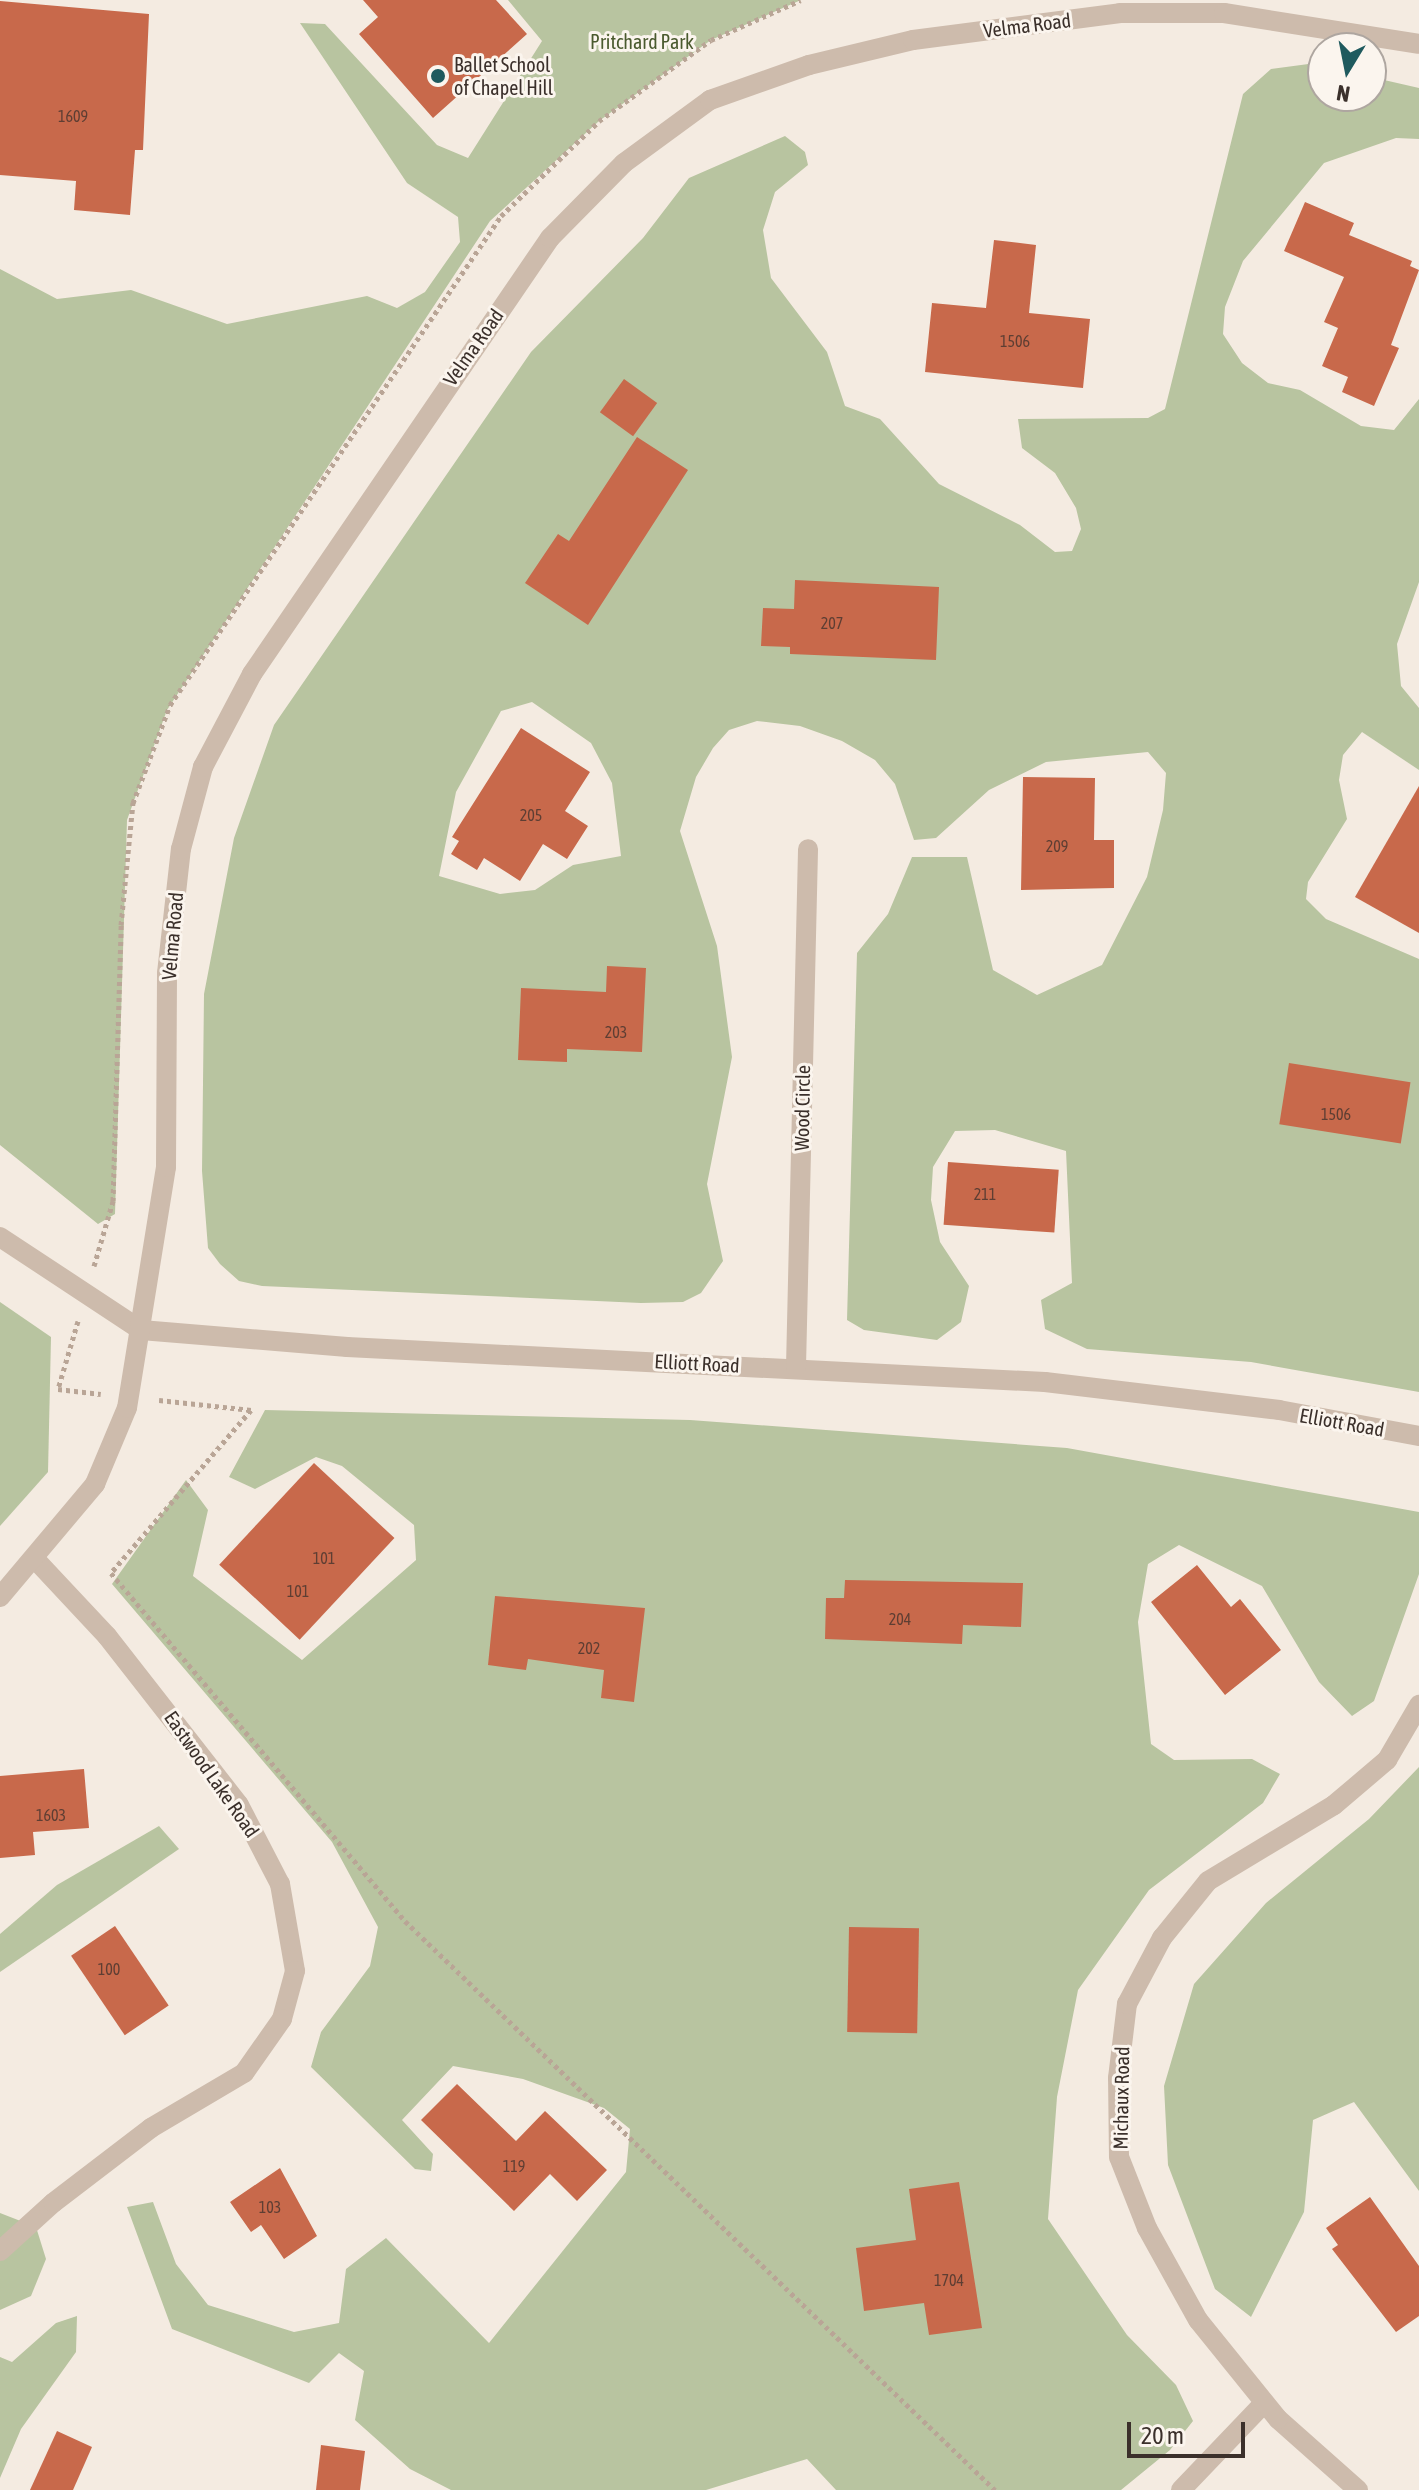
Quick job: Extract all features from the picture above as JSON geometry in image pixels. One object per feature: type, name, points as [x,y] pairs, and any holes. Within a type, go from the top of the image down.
[{"type":"street","name":"Velma Road","points":[[0,1597],[79,1506],[115,1446],[141,1330],[166,1167],[167,973],[179,864],[203,767],[252,674],[550,238],[603,185],[710,100],[809,65],[913,40],[1120,13],[1224,13],[1419,44]]},
{"type":"street","name":"Wood Circle","points":[[796,1367],[808,849]]},
{"type":"street","name":"Elliott Road","points":[[0,1237],[141,1330],[347,1347],[796,1367],[1045,1382],[1279,1410],[1419,1436]]},
{"type":"street","name":"Eastwood Lake Road","points":[[0,2251],[53,2203],[85,2185],[134,2140],[244,2073],[282,2019],[295,1971],[280,1884],[239,1805],[107,1636],[34,1558]]},
{"type":"street","name":"Michaux Road","points":[[1358,2490],[1264,2403],[1198,2320],[1147,2228],[1119,2157],[1118,2078],[1127,2004],[1162,1938],[1208,1881],[1334,1805],[1387,1760],[1419,1705]]},
{"type":"street","points":[[1181,2490],[1264,2403]]},
{"type":"path","points":[[92,1273],[113,1201],[121,925],[133,803],[170,705],[501,216],[599,121],[711,40],[801,0]]},
{"type":"path","points":[[79,1317],[58,1389],[117,1396]]},
{"type":"path","points":[[147,1399],[251,1410],[111,1573],[405,1921],[995,2490]]},
{"type":"green space","name":"Pritchard Park","points":[[508,0],[801,0],[711,40],[599,121],[490,221],[167,710],[127,820],[115,1214],[98,1224],[0,1145],[0,269],[57,299],[131,290],[227,324],[367,296],[397,308],[425,292],[460,242],[458,217],[407,183],[300,23],[325,24],[437,145],[468,158],[542,41]]},
{"type":"green space","points":[[1307,64],[1307,112],[1387,112],[1387,81],[1419,88],[1419,139],[1396,138],[1324,163],[1243,261],[1225,307],[1223,334],[1242,363],[1268,383],[1300,390],[1361,426],[1394,430],[1419,399],[1419,582],[1397,644],[1401,686],[1419,708],[1419,770],[1362,732],[1343,755],[1339,780],[1347,819],[1308,882],[1306,899],[1326,919],[1419,959],[1419,1392],[1251,1362],[1087,1349],[1045,1329],[1041,1300],[1072,1283],[1066,1151],[995,1130],[955,1131],[933,1167],[931,1200],[940,1242],[969,1286],[961,1322],[937,1340],[864,1330],[847,1320],[857,953],[888,914],[912,857],[967,857],[993,970],[1037,995],[1102,965],[1147,877],[1163,810],[1166,773],[1148,752],[1046,762],[989,790],[936,838],[914,840],[895,784],[875,760],[842,741],[800,726],[757,721],[729,730],[713,748],[696,777],[680,831],[717,946],[732,1057],[707,1184],[723,1261],[701,1293],[683,1302],[641,1303],[262,1286],[239,1281],[208,1248],[202,1171],[204,994],[234,838],[274,725],[531,352],[643,238],[689,178],[785,136],[805,152],[808,165],[775,192],[763,230],[771,278],[827,352],[845,406],[880,419],[939,484],[1020,525],[1055,552],[1072,551],[1081,529],[1076,508],[1055,473],[1022,448],[1018,419],[1148,418],[1165,409],[1243,94],[1271,69]],"holes":[[[532,702],[591,743],[612,783],[621,856],[573,865],[535,890],[500,894],[439,876],[456,792],[501,711]]]},
{"type":"green space","points":[[0,1302],[51,1337],[48,1472],[0,1526]]},
{"type":"green space","points":[[265,1410],[690,1420],[1067,1448],[1419,1512],[1419,1574],[1374,1701],[1352,1716],[1319,1682],[1262,1586],[1179,1545],[1148,1564],[1138,1622],[1151,1744],[1174,1760],[1252,1759],[1280,1774],[1263,1803],[1149,1890],[1078,1990],[1057,2097],[1048,2219],[1127,2335],[1176,2385],[1193,2421],[1170,2450],[1121,2490],[836,2490],[807,2459],[706,2490],[451,2490],[410,2469],[355,2420],[364,2371],[339,2353],[309,2383],[172,2329],[127,2207],[153,2202],[176,2264],[208,2305],[294,2332],[339,2323],[346,2269],[386,2238],[489,2343],[626,2172],[630,2129],[604,2108],[523,2079],[453,2066],[402,2120],[433,2154],[431,2171],[415,2169],[311,2067],[321,2032],[370,1966],[378,1927],[332,1842],[112,1584],[186,1480],[208,1510],[193,1576],[302,1660],[416,1560],[414,1525],[342,1466],[316,1457],[255,1489],[229,1477]]},
{"type":"green space","points":[[1419,1767],[1419,2191],[1354,2102],[1313,2120],[1304,2212],[1251,2317],[1215,2289],[1168,2165],[1164,2086],[1194,1984],[1266,1903],[1369,1819]]},
{"type":"green space","points":[[159,1826],[179,1849],[0,1972],[0,1934],[57,1885]]},
{"type":"green space","points":[[0,2213],[36,2227],[46,2259],[31,2296],[0,2310]]},
{"type":"green space","points":[[77,2316],[76,2352],[21,2429],[0,2478],[0,2357],[12,2362],[56,2323]]},
{"type":"building","name":"Ballet School of Chapel Hill","points":[[363,0],[496,0],[527,34],[433,118],[359,34],[378,17]]},
{"type":"building","points":[[0,1],[149,14],[143,150],[135,150],[130,215],[74,210],[76,181],[0,175]]},
{"type":"building","points":[[1305,202],[1354,223],[1349,235],[1412,261],[1410,266],[1419,270],[1391,345],[1399,348],[1374,406],[1342,392],[1348,377],[1322,366],[1338,328],[1324,322],[1344,277],[1284,251]]},
{"type":"building","points":[[994,240],[1036,245],[1029,313],[1090,319],[1083,388],[925,372],[932,303],[986,308]]},
{"type":"building","points":[[624,379],[657,403],[633,436],[600,412]]},
{"type":"building","points":[[637,437],[688,470],[588,625],[525,583],[558,534],[569,541]]},
{"type":"building","points":[[795,580],[939,587],[936,660],[790,654],[790,647],[761,646],[763,608],[794,609]]},
{"type":"building","points":[[521,728],[590,772],[565,811],[588,826],[567,859],[543,844],[520,881],[484,858],[477,870],[451,854],[459,841],[452,837]]},
{"type":"building","points":[[1023,777],[1095,778],[1094,840],[1114,840],[1114,888],[1021,890]]},
{"type":"building","points":[[1419,786],[1419,933],[1355,897]]},
{"type":"building","points":[[607,966],[646,968],[642,1052],[567,1049],[567,1062],[518,1060],[521,988],[606,992]]},
{"type":"building","points":[[1289,1063],[1410,1082],[1401,1143],[1279,1124]]},
{"type":"building","points":[[948,1162],[1059,1170],[1054,1233],[944,1225]]},
{"type":"building","points":[[314,1463],[394,1538],[300,1640],[219,1565]]},
{"type":"building","points":[[1197,1565],[1231,1607],[1240,1599],[1281,1650],[1225,1695],[1151,1602]]},
{"type":"building","points":[[845,1580],[1023,1583],[1021,1627],[963,1625],[962,1644],[825,1639],[826,1598],[844,1598]]},
{"type":"building","points":[[495,1596],[645,1608],[634,1702],[601,1698],[604,1670],[528,1659],[526,1670],[488,1665]]},
{"type":"building","points":[[84,1769],[89,1828],[33,1832],[35,1855],[0,1858],[0,1776]]},
{"type":"building","points":[[115,1926],[169,2006],[125,2035],[71,1956]]},
{"type":"building","points":[[849,1927],[919,1928],[917,2033],[847,2032]]},
{"type":"building","points":[[457,2084],[516,2141],[545,2111],[607,2170],[577,2201],[550,2174],[514,2211],[421,2120]]},
{"type":"building","points":[[280,2168],[317,2236],[284,2259],[261,2225],[251,2232],[230,2202]]},
{"type":"building","points":[[959,2182],[982,2328],[929,2335],[924,2303],[864,2311],[856,2248],[916,2240],[909,2189]]},
{"type":"building","points":[[1370,2197],[1419,2266],[1419,2316],[1396,2332],[1332,2249],[1338,2245],[1326,2228]]},
{"type":"building","points":[[57,2431],[92,2447],[73,2490],[30,2490]]},
{"type":"building","points":[[321,2445],[365,2451],[360,2490],[316,2490]]},
{"type":"place","name":"Ballet School of Chapel Hill","points":[[438,76]]}]
